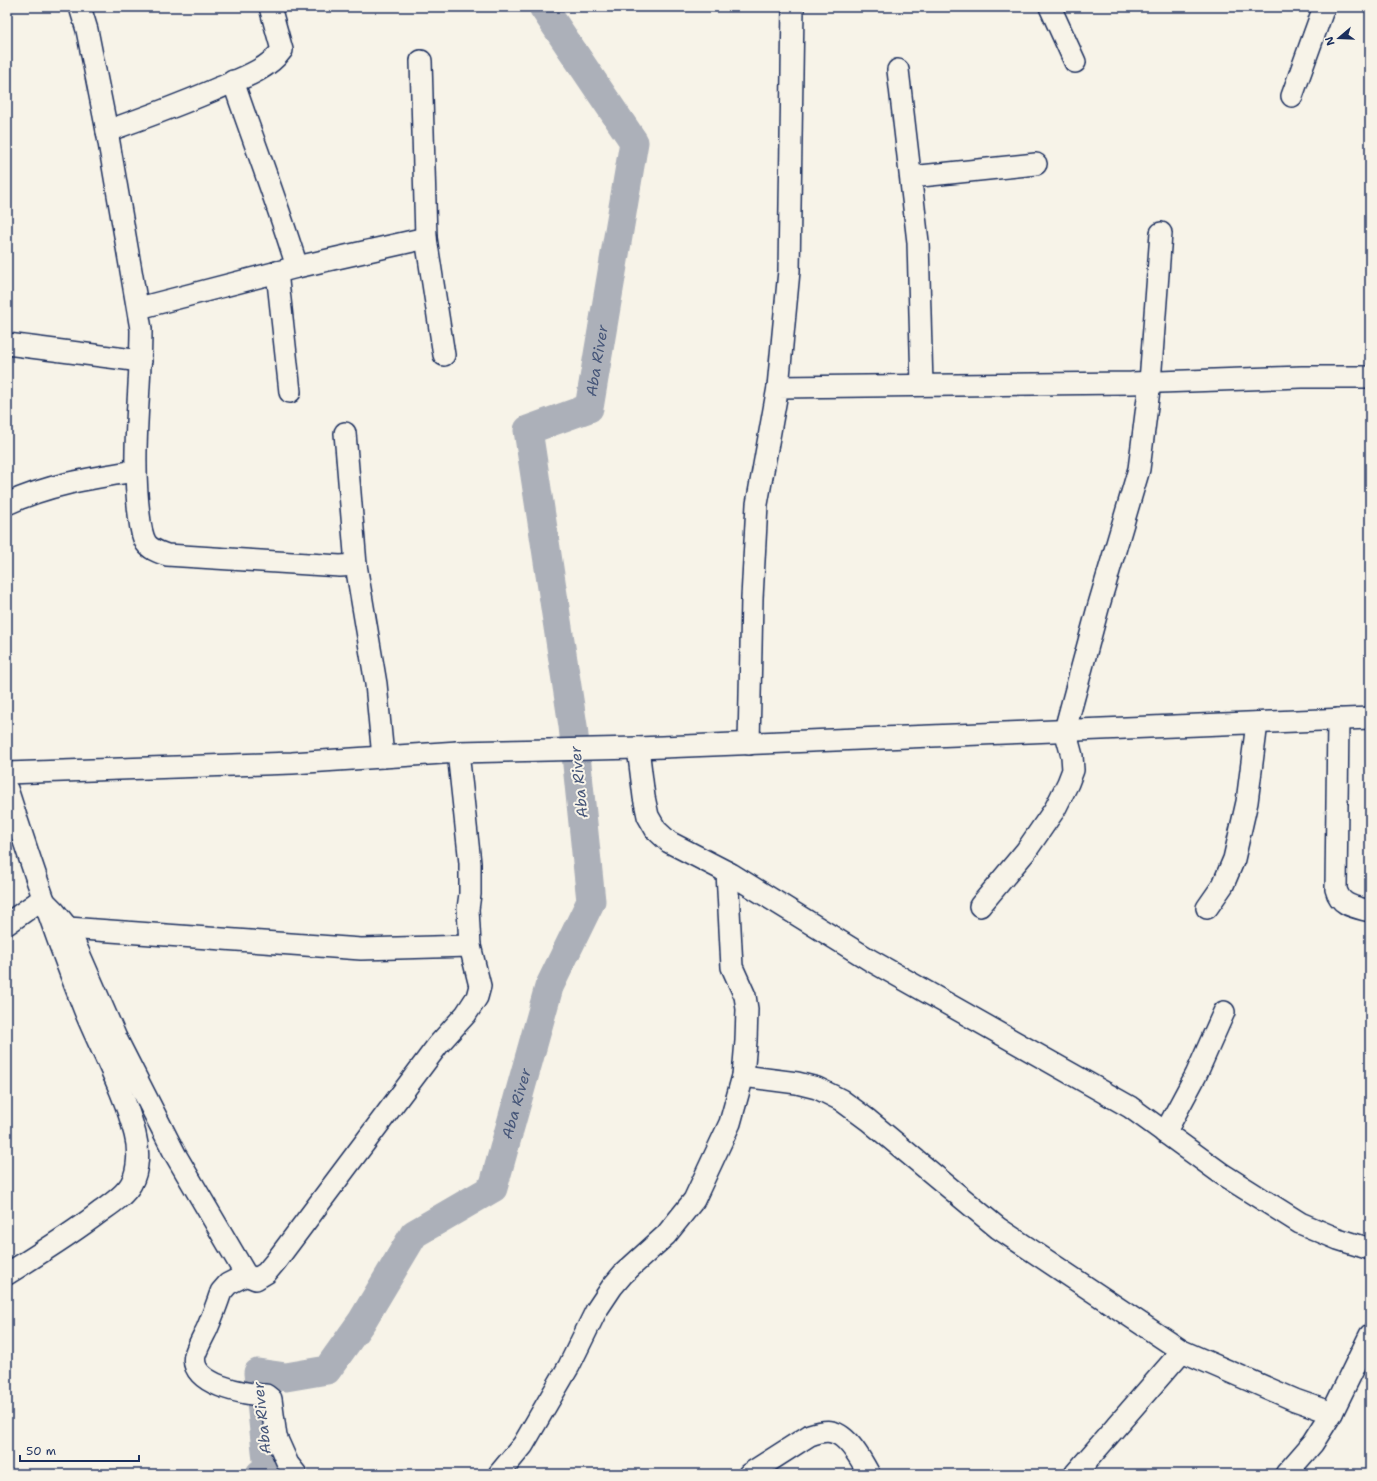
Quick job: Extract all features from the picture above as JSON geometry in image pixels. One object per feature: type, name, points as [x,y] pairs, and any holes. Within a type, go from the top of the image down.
[{"type":"street","points":[[80,7],[87,30],[108,131],[139,308],[142,361],[135,472],[141,528],[146,543],[155,551],[167,555],[325,565],[356,565]]},
{"type":"street","points":[[108,131],[164,111],[268,64],[282,50],[270,7]]},
{"type":"street","points":[[749,744],[752,598],[757,504],[778,387],[789,271],[793,7]]},
{"type":"street","points":[[1050,7],[1075,62]]},
{"type":"street","points":[[1292,96],[1324,7]]},
{"type":"street","points":[[421,61],[426,238],[444,355]]},
{"type":"street","points":[[898,70],[918,242],[922,386]]},
{"type":"street","points":[[233,81],[252,138],[282,214],[297,267]]},
{"type":"street","points":[[911,177],[1036,164]]},
{"type":"street","points":[[980,906],[1026,851],[1055,809],[1073,770],[1072,756],[1065,730],[1098,608],[1139,469],[1150,382],[1161,233]]},
{"type":"street","points":[[139,308],[297,267],[426,238]]},
{"type":"street","points":[[277,272],[290,392]]},
{"type":"street","points":[[7,344],[142,361]]},
{"type":"street","points":[[778,387],[1150,382],[1302,376],[1370,377]]},
{"type":"street","points":[[345,433],[356,565],[376,684],[383,757]]},
{"type":"street","points":[[7,504],[21,497],[54,487],[135,472]]},
{"type":"street","points":[[7,773],[292,762],[458,752],[749,744],[1370,718]]},
{"type":"street","points":[[1338,719],[1336,889],[1338,897],[1344,903],[1370,911]]},
{"type":"street","points":[[1207,908],[1223,886],[1234,859],[1247,802],[1257,722]]},
{"type":"street","points":[[638,748],[648,816],[656,830],[669,842],[727,872],[870,960],[1130,1107],[1222,1174],[1300,1223],[1338,1240],[1370,1249]]},
{"type":"street","points":[[42,899],[68,928],[116,1038],[175,1154],[246,1275],[256,1278],[266,1273],[438,1045],[466,1014],[476,997],[480,986],[470,946],[468,909],[470,894],[470,863],[458,752]]},
{"type":"street","points":[[7,789],[42,899],[85,1011],[126,1105],[135,1135],[138,1152],[132,1183],[121,1197],[72,1233],[7,1274]]},
{"type":"street","points":[[499,1474],[523,1445],[570,1366],[596,1310],[612,1287],[623,1274],[666,1235],[694,1200],[730,1124],[743,1076],[747,1009],[744,996],[732,967],[727,872]]},
{"type":"street","points":[[7,924],[42,899]]},
{"type":"street","points":[[68,928],[361,949],[470,946]]},
{"type":"street","points":[[1165,1133],[1196,1075],[1224,1012]]},
{"type":"street","points":[[743,1076],[797,1083],[817,1088],[841,1100],[868,1120],[998,1228],[1182,1351],[1295,1400],[1332,1413]]},
{"type":"street","points":[[246,1275],[228,1284],[221,1292],[195,1356],[198,1368],[203,1376],[214,1384],[250,1395],[266,1395],[271,1400],[276,1437],[288,1464],[296,1474]]},
{"type":"street","points":[[1286,1474],[1313,1443],[1332,1413],[1370,1335]]},
{"type":"street","points":[[1075,1474],[1182,1351]]},
{"type":"street","points":[[749,1474],[810,1435],[820,1432],[832,1432],[842,1437],[857,1454],[869,1474]]},
{"type":"waterway","name":"Aba River","points":[[260,1474],[268,1470],[258,1373],[286,1377],[327,1370],[362,1321],[414,1234],[493,1188],[549,987],[591,901],[573,726],[528,430],[589,408],[634,142],[543,7]]}]
